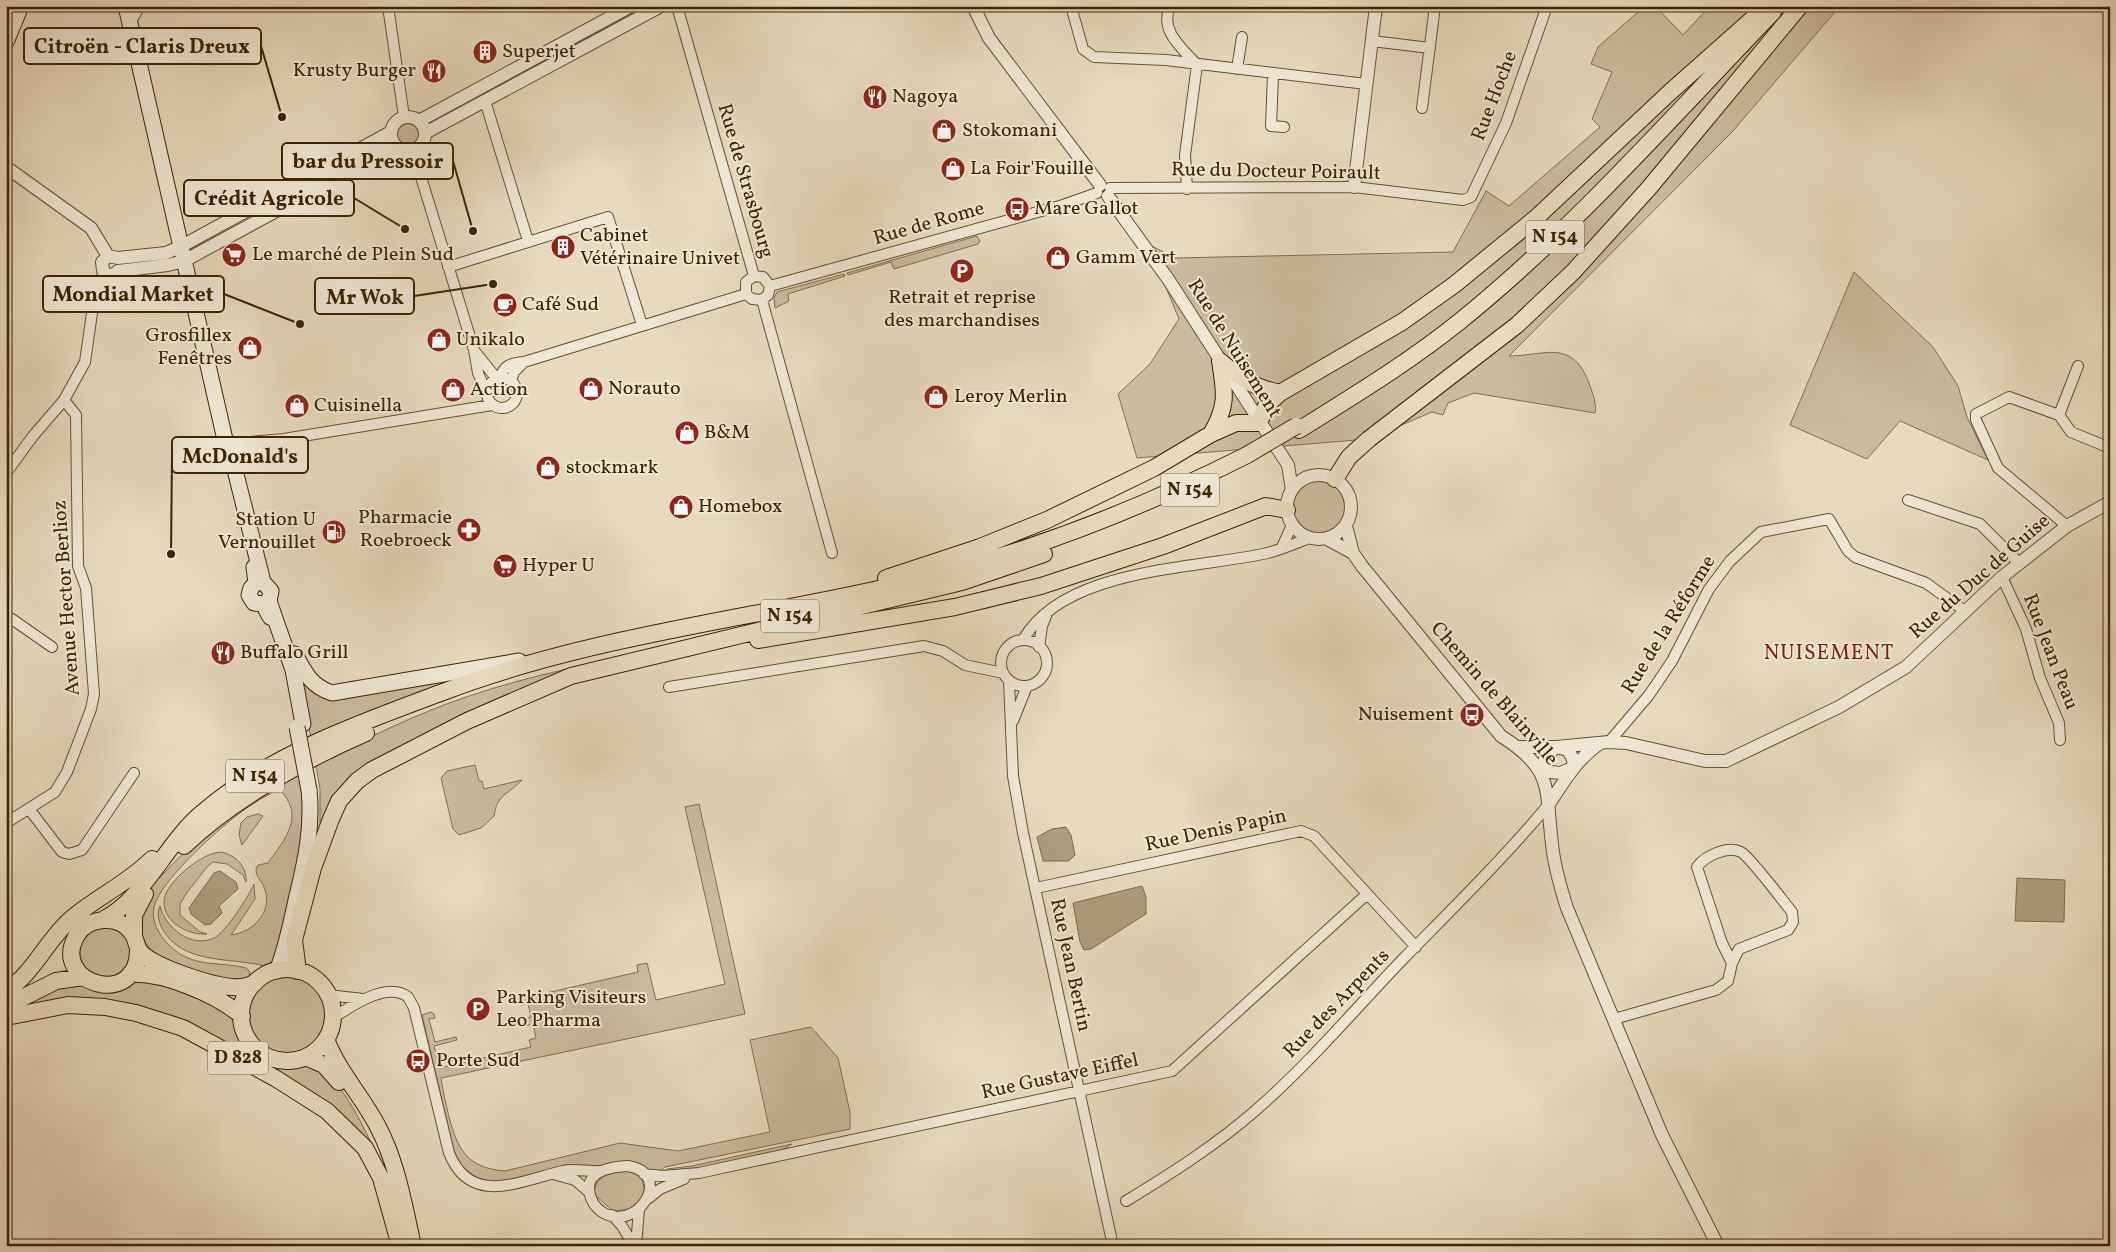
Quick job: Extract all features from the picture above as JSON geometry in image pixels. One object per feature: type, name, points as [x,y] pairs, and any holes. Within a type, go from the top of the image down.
[{"type":"main road","points":[[6,42],[21,6]]},
{"type":"main road","points":[[126,6],[226,444],[232,458],[248,536],[260,583],[271,591],[266,602],[300,726]]},
{"type":"main road","points":[[768,611],[876,581],[980,547],[1105,494],[1154,468],[1211,434],[1236,423],[1259,423],[1266,406],[1280,393],[1402,322],[1454,285],[1537,217],[1669,93],[1769,6]]},
{"type":"main road","name":"N 154","points":[[1298,428],[1462,314],[1505,276],[1568,218],[1769,6]]},
{"type":"main road","name":"N 154","points":[[130,974],[137,962],[135,910],[156,876],[192,839],[226,810],[322,755],[388,723],[449,698],[549,667],[958,578],[1097,530],[1197,487],[1249,457],[1411,358],[1458,322],[1566,226],[1778,6]]},
{"type":"main road","points":[[1335,479],[1349,457],[1369,439],[1517,325],[1573,272],[1649,188],[1800,6]]},
{"type":"main road","points":[[1220,361],[1242,379],[1258,388],[1280,393]]},
{"type":"main road","points":[[1211,434],[1223,412],[1226,398],[1220,361]]},
{"type":"main road","name":"N 154","points":[[6,991],[34,966],[56,934],[70,920],[141,870],[200,815],[254,777],[292,754],[329,737],[446,691],[565,654],[876,590],[988,561],[1108,519],[1249,457]]},
{"type":"main road","points":[[529,692],[596,674],[705,650],[956,607],[1041,586],[1163,546],[1266,506],[1289,517]]},
{"type":"main road","points":[[298,971],[294,940],[313,868],[339,801],[357,781],[393,758],[529,692],[591,670],[962,582],[1066,546],[1097,530]]},
{"type":"main road","points":[[266,602],[308,680],[319,689],[332,693],[565,654]]},
{"type":"main road","points":[[280,629],[293,670],[300,726],[318,823],[313,868]]},
{"type":"main road","points":[[277,971],[284,952],[308,850],[312,788]]},
{"type":"main road","name":"N 154","points":[[72,952],[77,936],[84,927],[104,920],[122,910],[200,815]]},
{"type":"main road","points":[[104,920],[125,926],[145,957],[158,964],[217,984],[240,987],[255,983]]},
{"type":"main road","points":[[72,952],[74,966],[83,976],[96,984],[107,985],[122,981],[130,974],[155,976],[199,991],[226,1004],[242,1016]]},
{"type":"main road","points":[[6,998],[55,973],[72,952]]},
{"type":"main road","points":[[277,971],[298,971],[316,980],[328,995],[333,1018],[326,1039],[317,1050],[306,1057],[284,1061],[263,1054],[247,1038],[242,1016],[246,995],[255,983],[265,975],[277,971]]},
{"type":"main road","points":[[6,1006],[56,980],[83,976]]},
{"type":"main road","name":"D 828","points":[[6,1017],[68,1005],[105,1008],[161,1019],[203,1038],[298,1092],[344,1125],[365,1148],[376,1167],[396,1228]]},
{"type":"main road","points":[[326,1039],[335,1062],[366,1107],[383,1138],[396,1173],[413,1246]]},
{"type":"main road","points":[[306,1057],[324,1065],[331,1072],[368,1129],[384,1168],[400,1246]]},
{"type":"street","points":[[130,23],[140,6]]},
{"type":"street","points":[[388,6],[404,117]]},
{"type":"street","points":[[115,262],[168,265],[245,212],[391,132],[395,123],[404,117],[419,121],[631,6]]},
{"type":"street","points":[[425,133],[661,6]]},
{"type":"street","name":"Rue de Strasbourg","points":[[677,6],[754,276],[746,282],[746,294]]},
{"type":"street","name":"Rue de Nuisement","points":[[973,6],[989,38],[1104,190],[1168,279],[1259,423],[1288,465],[1292,490]]},
{"type":"street","points":[[1071,6],[1083,49],[1090,55],[1166,60],[1273,75],[1366,84]]},
{"type":"street","points":[[1170,6],[1166,14],[1170,36],[1197,65]]},
{"type":"street","points":[[1354,187],[1376,6]]},
{"type":"street","points":[[1422,108],[1435,6]]},
{"type":"street","name":"Rue Hoche","points":[[1472,196],[1506,123],[1547,6]]},
{"type":"street","points":[[1237,69],[1242,37]]},
{"type":"street","points":[[1372,41],[1430,48]]},
{"type":"street","points":[[1187,189],[1185,155],[1197,65]]},
{"type":"street","points":[[1273,75],[1271,126],[1284,127]]},
{"type":"street","points":[[485,101],[528,241]]},
{"type":"street","points":[[391,132],[396,146],[404,151],[414,150],[422,144],[425,133],[419,121]]},
{"type":"street","points":[[182,254],[252,224],[396,146]]},
{"type":"street","points":[[414,150],[474,350],[478,373],[488,398],[501,408],[514,402],[517,388],[511,381],[498,378],[474,350]]},
{"type":"street","points":[[6,167],[91,228],[115,262]]},
{"type":"street","name":"Rue du Docteur Poirault","points":[[1104,190],[1354,187],[1463,200],[1472,196]]},
{"type":"street","name":"Rue de Rome","points":[[770,286],[1063,205],[1104,190]]},
{"type":"street","points":[[245,212],[252,224]]},
{"type":"street","points":[[448,267],[608,217],[642,325]]},
{"type":"street","points":[[6,473],[33,436],[64,400],[84,362],[94,292],[104,272],[110,275],[115,262]]},
{"type":"street","points":[[226,444],[284,439],[478,406],[488,398],[491,382],[498,378],[507,366],[746,294],[752,300],[762,300],[768,295],[770,286],[763,277],[754,276]]},
{"type":"street","points":[[762,300],[832,553]]},
{"type":"street","points":[[511,381],[514,372],[524,362]]},
{"type":"street","points":[[2059,416],[2078,366]]},
{"type":"street","points":[[2067,526],[1998,468],[1976,420],[1976,414],[2009,396],[2059,416],[2070,432],[2110,448]]},
{"type":"street","name":"Avenue Hector Berlioz","points":[[6,823],[55,792],[67,772],[86,724],[94,694],[86,588],[78,566],[76,415],[64,400]]},
{"type":"street","points":[[1288,465],[1312,476]]},
{"type":"street","points":[[1282,548],[1289,517],[1292,490],[1297,483],[1312,476],[1320,475],[1335,479],[1350,495],[1351,516],[1346,526],[1327,539],[1309,538],[1300,534],[1289,517]]},
{"type":"street","points":[[1908,500],[1980,524],[2019,563]]},
{"type":"street","name":"Rue du Duc de Guise","points":[[1518,747],[1626,743],[1704,761],[1726,761],[1839,707],[1898,672],[2019,563],[2067,526],[2110,502]]},
{"type":"street","name":"Rue de la Réforme","points":[[1604,743],[1649,695],[1672,661],[1709,588],[1730,561],[1761,532],[1829,519],[1848,551],[1855,557],[1926,583],[1966,612]]},
{"type":"street","name":"Chemin de Blainville","points":[[1346,526],[1353,553]]},
{"type":"street","points":[[1006,677],[1001,660],[1006,648],[1011,644],[1024,640],[1046,615],[1060,603],[1082,590],[1120,579],[1261,554],[1309,538]]},
{"type":"street","name":"Chemin de Blainville","points":[[1327,539],[1353,553],[1501,736],[1518,747],[1540,771],[1547,786],[1556,873],[1566,908],[1662,1135],[1718,1246]]},
{"type":"street","name":"Rue Jean Peau","points":[[2002,577],[2026,629],[2040,678],[2059,723],[2060,740]]},
{"type":"street","points":[[6,615],[52,648]]},
{"type":"street","points":[[1039,646],[1046,615]]},
{"type":"street","points":[[669,687],[924,646],[943,651],[965,665],[982,667],[1006,677],[1021,686],[1027,686],[1039,681],[1046,670],[1046,657],[1039,646],[1024,640]]},
{"type":"street","points":[[982,667],[1001,660]]},
{"type":"street","name":"Rue Jean Bertin","points":[[1006,677],[1014,776],[1036,888],[1113,1246]]},
{"type":"street","name":"Rue Jean Bertin","points":[[1011,726],[1027,686]]},
{"type":"street","points":[[1549,804],[1574,767],[1573,759],[1568,750],[1556,746],[1546,757],[1540,771],[1561,773],[1574,767],[1604,743]]},
{"type":"street","points":[[28,809],[62,852],[75,853],[82,850],[134,773]]},
{"type":"street","name":"Rue des Arpents","points":[[1126,1201],[1194,1159],[1257,1109],[1324,1046],[1512,848],[1549,804]]},
{"type":"street","name":"Rue Denis Papin","points":[[1036,888],[1301,831],[1314,836],[1366,895],[1416,947]]},
{"type":"street","points":[[1614,1019],[1716,990],[1728,981],[1732,963],[1739,949],[1788,930],[1793,922],[1792,912],[1742,852],[1728,849],[1702,860],[1697,867],[1698,876],[1722,943],[1732,963]]},
{"type":"street","name":"Rue Gustave Eiffel","points":[[644,1174],[663,1176],[699,1173],[1172,1071],[1366,895]]},
{"type":"street","points":[[328,995],[362,999],[395,992],[405,995],[412,1002],[449,1153],[456,1167],[466,1178],[480,1185],[494,1187],[571,1170],[601,1171],[628,1166],[644,1174],[650,1184],[648,1198],[639,1209],[622,1215],[612,1215]]},
{"type":"street","points":[[333,1018],[362,999]]},
{"type":"street","points":[[589,1192],[594,1176],[601,1171]]},
{"type":"street","name":"Rue Gustave Eiffel","points":[[648,1198],[666,1186],[699,1173]]},
{"type":"street","points":[[552,1174],[574,1180],[589,1192],[595,1205],[612,1215],[635,1246]]},
{"type":"street","points":[[635,1246],[639,1209]]},
{"type":"shaded area","points":[[1655,6],[1683,35],[1710,6],[1840,6],[1732,132],[1509,356],[1546,353],[1566,355],[1575,361],[1583,371],[1595,403],[1595,413],[1474,393],[1448,403],[1443,415],[1432,412],[1369,439],[1137,458],[1118,394],[1150,364],[1179,319],[1148,244],[1175,258],[1453,252],[1486,191],[1509,206],[1600,127],[1592,119],[1612,72],[1591,64],[1598,47],[1637,13]]},
{"type":"shaded area","points":[[408,120],[418,124],[422,134],[418,144],[408,148],[398,144],[394,134],[398,124]]},
{"type":"shaded area","points":[[977,236],[980,241],[978,244],[894,269],[891,262],[848,275],[847,273]]},
{"type":"shaded area","points":[[1854,272],[1933,347],[1958,386],[1967,417],[1988,460],[1900,421],[1867,459],[1790,425]]},
{"type":"shaded area","points":[[844,274],[845,276],[788,294],[789,301],[775,308],[774,298],[777,292]]},
{"type":"shaded area","points":[[1314,478],[1324,478],[1339,486],[1345,495],[1347,506],[1345,517],[1339,526],[1324,534],[1314,534],[1303,529],[1296,522],[1291,511],[1291,501],[1296,490],[1303,483]]},
{"type":"shaded area","points":[[662,648],[588,668],[375,763],[320,829],[320,789],[316,764],[390,728],[466,697],[539,676]]},
{"type":"shaded area","points":[[295,668],[311,688],[488,669],[311,738]]},
{"type":"shaded area","points":[[475,765],[479,781],[482,781],[484,789],[522,780],[500,799],[494,816],[481,828],[459,835],[453,829],[441,778],[447,771]]},
{"type":"shaded area","points":[[301,772],[305,831],[276,960],[264,966],[208,958],[194,954],[170,940],[162,928],[158,914],[160,906],[167,921],[180,934],[197,941],[205,941],[219,935],[242,905],[254,884],[255,899],[231,935],[247,930],[260,919],[264,912],[266,896],[256,869],[258,865],[268,863],[286,836],[292,818],[287,799],[279,789],[242,811],[196,851],[168,882],[154,907],[154,921],[157,928],[164,940],[174,950],[196,961],[246,968],[250,972],[249,977],[231,980],[222,979],[169,961],[156,954],[146,943],[141,930],[143,902],[154,884],[182,855],[213,828]]},
{"type":"shaded area","points":[[699,804],[745,1014],[441,1078],[449,1117],[456,1139],[466,1155],[473,1161],[481,1166],[505,1171],[620,1143],[678,1151],[770,1132],[750,1040],[811,1027],[838,1058],[850,1112],[850,1129],[665,1167],[659,1172],[598,1167],[501,1182],[493,1182],[474,1176],[459,1162],[455,1155],[422,1015],[431,1012],[434,1014],[435,1018],[429,1019],[435,1042],[456,1037],[457,1040],[434,1046],[440,1068],[531,1047],[529,1040],[536,1038],[533,1024],[526,1026],[524,1019],[531,1017],[528,1004],[521,1005],[520,999],[638,972],[637,965],[647,963],[656,1000],[725,984],[685,807]]},
{"type":"shaded area","points":[[258,814],[263,816],[242,845],[239,835],[241,823],[247,817]]},
{"type":"shaded area","points":[[1066,827],[1071,835],[1075,855],[1069,861],[1043,861],[1037,837],[1052,829]]},
{"type":"shaded area","points":[[222,852],[240,862],[245,871],[246,882],[243,875],[227,864],[213,862],[207,867],[180,904],[180,915],[200,932],[207,934],[198,934],[181,928],[168,916],[165,909],[164,900],[167,891],[177,878],[199,860]]},
{"type":"shaded area","points":[[220,871],[236,882],[238,889],[219,906],[222,913],[211,924],[205,925],[191,914],[189,908],[214,873]]},
{"type":"shaded area","points":[[2017,878],[2065,880],[2064,922],[2015,921]]},
{"type":"shaded area","points":[[1142,886],[1146,897],[1146,914],[1091,949],[1084,950],[1080,942],[1073,903]]},
{"type":"shaded area","points":[[100,927],[110,927],[123,934],[130,947],[130,957],[123,970],[110,977],[100,977],[91,973],[84,966],[80,957],[80,947],[84,938],[91,931]]},
{"type":"shaded area","points":[[287,974],[303,978],[316,986],[324,999],[328,1015],[324,1031],[316,1044],[303,1052],[287,1056],[271,1052],[258,1044],[250,1031],[246,1015],[250,999],[258,986],[271,978]]},
{"type":"shaded area","points":[[136,981],[186,993],[201,998],[224,1010],[234,1022],[247,1049],[265,1064],[279,1068],[304,1065],[321,1070],[340,1088],[374,1149],[193,1028],[40,1004],[14,1005],[59,984],[80,985],[102,992],[110,992]]},
{"type":"shaded area","points":[[792,1144],[780,1151],[691,1171],[665,1172],[667,1169],[692,1166]]},
{"type":"shaded area","points":[[627,1170],[638,1175],[643,1182],[642,1202],[629,1209],[613,1211],[594,1194],[595,1188],[601,1179],[610,1173]]},
{"type":"place","name":"Superjet","points":[[485,52]]},
{"type":"place","name":"Krusty Burger","points":[[434,71]]},
{"type":"place","name":"Nagoya","points":[[875,97]]},
{"type":"place","name":"Citroën - Claris Dreux","points":[[282,117]]},
{"type":"place","name":"Stokomani","points":[[944,131]]},
{"type":"place","name":"La Foir'Fouille","points":[[953,169]]},
{"type":"place","name":"Mare Gallot","points":[[1017,209]]},
{"type":"place","name":"Crédit Agricole","points":[[405,229]]},
{"type":"place","name":"bar du Pressoir","points":[[473,231]]},
{"type":"place","name":"Cabinet Vétérinaire Univet","points":[[563,247]]},
{"type":"place","name":"Le marché de Plein Sud","points":[[234,255]]},
{"type":"place","name":"Gamm Vert","points":[[1058,258]]},
{"type":"place","name":"Retrait et reprise des marchandises","points":[[962,271]]},
{"type":"place","name":"Mr Wok","points":[[493,284]]},
{"type":"place","name":"Café Sud","points":[[505,305]]},
{"type":"place","name":"Mondial Market","points":[[300,324]]},
{"type":"place","name":"Unikalo","points":[[439,340]]},
{"type":"place","name":"Grosfillex Fenêtres","points":[[250,348]]},
{"type":"place","name":"Norauto","points":[[591,389]]},
{"type":"place","name":"Action","points":[[453,390]]},
{"type":"place","name":"Leroy Merlin","points":[[936,397]]},
{"type":"place","name":"Cuisinella","points":[[297,406]]},
{"type":"place","name":"B&M","points":[[687,433]]},
{"type":"place","name":"stockmark","points":[[548,468]]},
{"type":"place","name":"Homebox","points":[[681,507]]},
{"type":"place","name":"Pharmacie Roebroeck","points":[[469,530]]},
{"type":"place","name":"Station U Vernouillet","points":[[334,532]]},
{"type":"place","name":"McDonald's","points":[[171,554]]},
{"type":"place","name":"Hyper U","points":[[505,566]]},
{"type":"place","name":"Buffalo Grill","points":[[223,653]]},
{"type":"place","name":"Nuisement","points":[[1472,715]]},
{"type":"place","name":"Parking Visiteurs Leo Pharma","points":[[478,1009]]},
{"type":"place","name":"Porte Sud","points":[[418,1061]]},
{"type":"district","name":"NUISEMENT","points":[[1829,653]]}]
